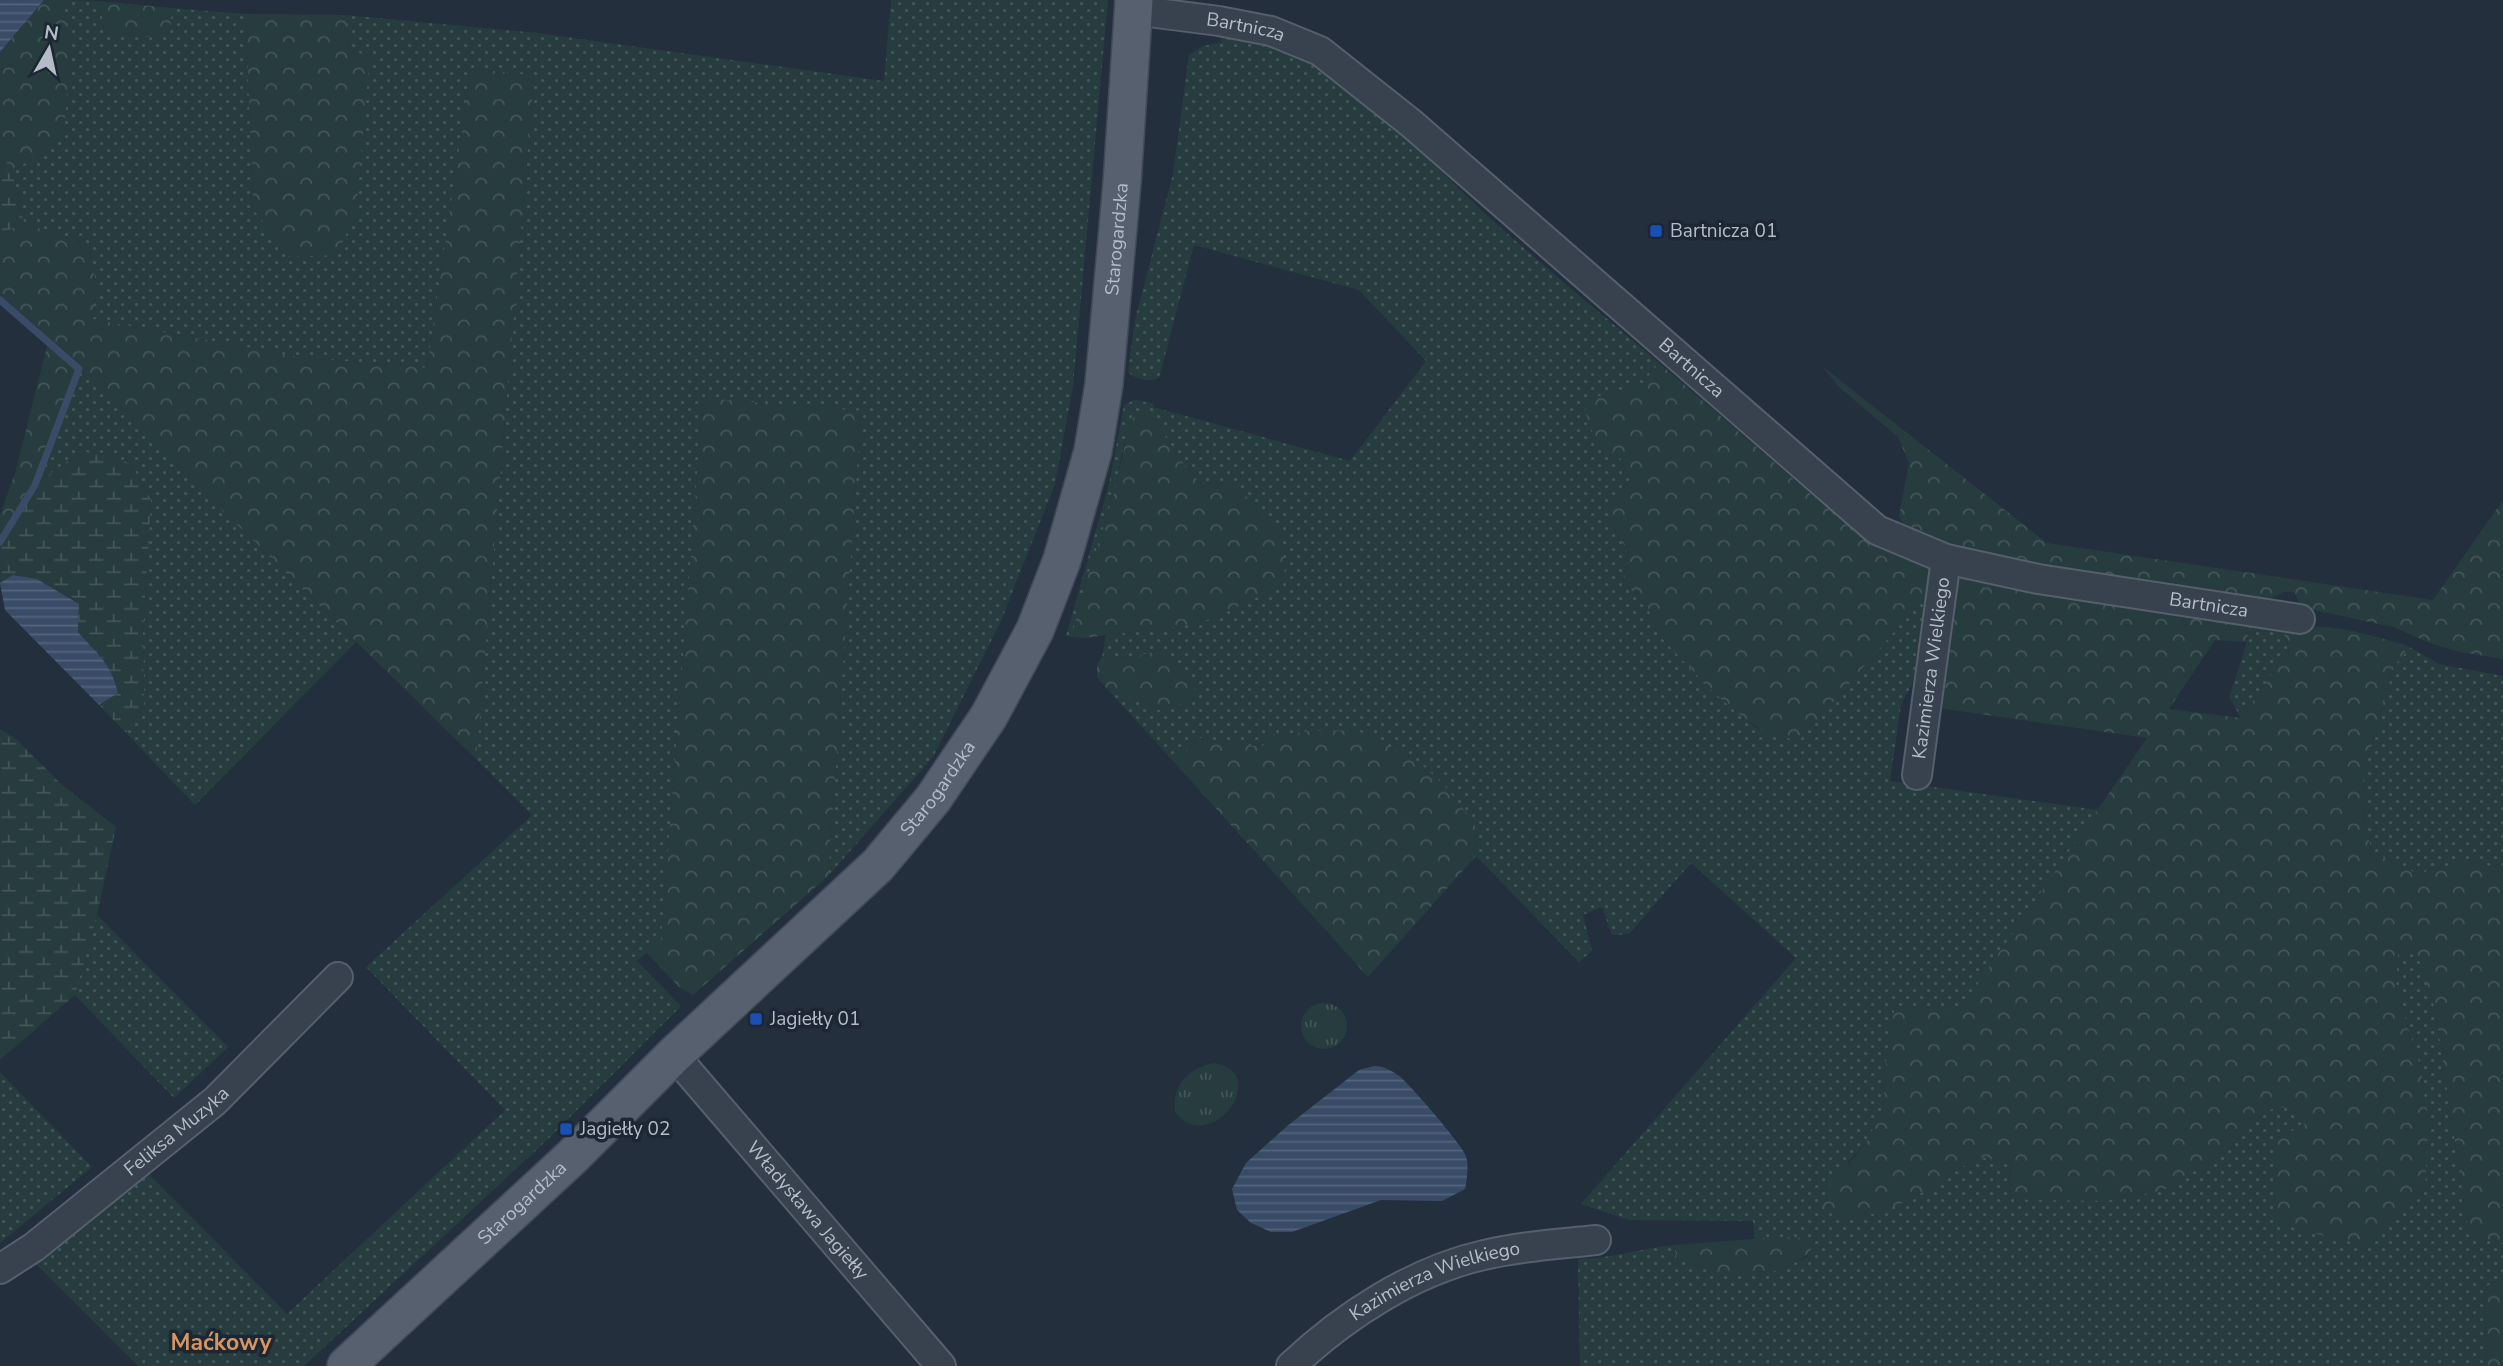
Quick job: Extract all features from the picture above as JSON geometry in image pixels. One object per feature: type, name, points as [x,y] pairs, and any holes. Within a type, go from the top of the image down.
[{"type":"main road","name":"Starogardzka","points":[[346,1366],[572,1157],[674,1055],[877,865],[933,799],[989,716],[1035,630],[1062,561],[1093,451],[1104,384],[1122,183],[1133,5]]},
{"type":"street","name":"Bartnicza","points":[[1133,5],[1271,31],[1320,51],[1412,124],[1877,530],[1946,559],[2038,579],[2300,619]]},
{"type":"street","name":"Kazimierza Wielkiego","points":[[1917,775],[1946,559]]},
{"type":"street","name":"Feliksa Muzyka","points":[[0,1269],[34,1247],[215,1101],[338,977]]},
{"type":"street","name":"Władysława Jagiełły","points":[[674,1055],[941,1366]]},
{"type":"street","name":"Kazimierza Wielkiego","points":[[1291,1366],[1334,1329],[1415,1279],[1484,1255],[1596,1240]]},
{"type":"green space","points":[[44,0],[61,0],[72,50],[64,128],[31,160],[12,170],[0,155],[0,52]]},
{"type":"green space","points":[[61,0],[99,1],[105,33],[144,37],[170,32],[172,8],[246,14],[253,208],[369,55],[349,52],[346,15],[537,33],[884,81],[891,0],[1108,0],[1073,386],[1055,484],[1001,621],[933,757],[828,876],[861,411],[703,399],[661,940],[637,961],[681,1006],[546,1141],[304,1366],[138,1366],[31,1259],[146,1171],[287,1314],[505,1110],[366,967],[532,815],[476,759],[534,76],[471,68],[427,368],[305,358],[92,319],[97,288],[89,246],[24,223],[12,170],[31,160],[72,50]]},
{"type":"green space","points":[[99,1],[172,8],[170,32],[145,37],[105,33]]},
{"type":"green space","points":[[246,14],[346,15],[349,52],[370,55],[356,212],[337,255],[289,257],[253,209]]},
{"type":"green space","points":[[1221,37],[1285,49],[1330,73],[1379,112],[1493,221],[1659,363],[1642,384],[1593,398],[1594,436],[1622,460],[1630,480],[1618,491],[1614,528],[1628,552],[1623,581],[1648,608],[1658,634],[1710,689],[1758,729],[1915,608],[1933,591],[1927,656],[1901,705],[1890,781],[2098,810],[1959,1012],[1895,1006],[1887,1054],[1883,1109],[1866,1143],[1847,1163],[1906,1201],[1979,1157],[2012,1163],[2008,1184],[2161,1191],[2231,1149],[2257,1111],[2288,1107],[2306,1126],[2285,1134],[2369,1244],[2394,1215],[2425,1190],[2421,1069],[2396,989],[2398,950],[2417,951],[2435,1008],[2469,1235],[2503,1243],[2503,1278],[2484,1288],[2487,1366],[1580,1366],[1578,1259],[1674,1245],[1677,1259],[1783,1268],[1807,1257],[1812,1248],[1781,1237],[1755,1240],[1753,1221],[1629,1220],[1581,1204],[1796,958],[1691,863],[1629,934],[1612,935],[1602,907],[1583,915],[1592,951],[1579,962],[1476,856],[1475,824],[1307,731],[1285,737],[1273,734],[1262,747],[1199,738],[1174,762],[1110,692],[1144,702],[1158,710],[1167,659],[1159,650],[1139,656],[1102,657],[1106,635],[1175,627],[1226,484],[1200,483],[1144,409],[1132,420],[1115,490],[1079,605],[1072,637],[1066,636],[1109,484],[1124,405],[1134,400],[1153,403],[1153,407],[1350,461],[1426,361],[1359,290],[1194,245],[1159,378],[1143,380],[1128,372],[1135,320],[1173,174],[1189,55],[1203,46],[1221,42]]},
{"type":"green space","points":[[471,68],[534,76],[476,759],[79,370],[35,485],[0,540],[0,515],[16,470],[48,342],[0,300],[0,234],[24,223],[89,246],[97,288],[92,319],[305,358],[427,368]]},
{"type":"green space","points":[[0,155],[12,170],[24,223],[0,234]]},
{"type":"green space","points":[[1659,363],[1819,501],[1863,534],[1935,568],[1933,591],[1915,608],[1800,740],[1771,736],[1737,713],[1710,689],[1658,634],[1648,608],[1623,581],[1628,552],[1614,528],[1607,507],[1630,480],[1622,460],[1594,436],[1584,409],[1593,398],[1642,384]]},
{"type":"green space","points":[[1822,366],[2047,543],[2433,600],[2503,500],[2503,659],[2460,652],[2393,627],[2309,609],[2300,604],[2294,592],[2284,592],[2262,603],[2052,576],[2004,558],[1936,541],[1906,530],[1899,516],[1909,463],[1898,437],[1839,387]]},
{"type":"green space","points":[[79,369],[356,642],[195,805],[126,733],[144,704],[143,634],[151,500],[131,464],[80,452],[35,485]]},
{"type":"green space","points":[[703,398],[861,411],[828,876],[693,995],[679,987],[646,952],[661,940]]},
{"type":"green space","points":[[1144,409],[1200,483],[1226,484],[1241,491],[1282,534],[1285,575],[1264,594],[1212,619],[1175,627],[1072,637],[1079,605],[1115,490],[1132,419]]},
{"type":"green space","points":[[80,452],[106,453],[131,464],[151,500],[143,634],[144,704],[126,733],[99,705],[118,693],[107,666],[78,632],[79,604],[37,579],[13,575],[0,583],[0,542],[35,485]]},
{"type":"green space","points":[[1957,573],[2243,626],[2248,634],[2247,642],[2215,640],[2169,709],[2241,718],[2290,648],[2283,632],[2298,628],[2329,627],[2406,645],[2405,653],[2394,666],[2363,777],[2365,828],[2372,851],[2417,874],[2466,861],[2499,868],[2503,864],[2503,1243],[2469,1236],[2435,1008],[2416,951],[2398,950],[2396,989],[2421,1069],[2428,1125],[2425,1191],[2394,1215],[2369,1245],[2288,1226],[2276,1215],[2277,1142],[2285,1134],[2305,1125],[2288,1107],[2257,1111],[2231,1149],[2162,1191],[2106,1201],[2028,1200],[2007,1194],[2012,1163],[1979,1157],[1925,1191],[1886,1210],[1846,1216],[1826,1212],[1822,1204],[1828,1188],[1866,1143],[1883,1109],[1887,1054],[1895,1006],[1959,1011],[2147,738],[1938,708]]},
{"type":"green space","points":[[2243,626],[2283,632],[2290,648],[2241,718],[2229,697],[2247,642],[2248,634]]},
{"type":"green space","points":[[2406,645],[2439,664],[2503,676],[2503,864],[2500,868],[2466,861],[2417,874],[2372,851],[2365,828],[2363,777],[2394,666],[2405,653]]},
{"type":"green space","points":[[1159,650],[1192,679],[1195,690],[1187,700],[1173,709],[1158,710],[1144,702],[1110,692],[1097,677],[1097,664],[1102,657],[1139,656]]},
{"type":"green space","points":[[0,729],[16,739],[61,784],[116,827],[97,915],[75,995],[0,1060]]},
{"type":"green space","points":[[1356,730],[1419,762],[1445,786],[1475,824],[1476,856],[1368,977],[1174,762],[1199,738],[1262,747],[1273,734],[1285,737],[1307,731]]},
{"type":"green space","points":[[97,915],[228,1047],[174,1098],[75,995]]},
{"type":"green space","points":[[1324,1003],[1340,1010],[1347,1026],[1340,1042],[1324,1049],[1308,1042],[1301,1026],[1308,1010]]},
{"type":"green space","points":[[1213,1063],[1230,1070],[1238,1081],[1237,1095],[1230,1108],[1218,1119],[1204,1125],[1189,1123],[1175,1112],[1176,1094],[1189,1074]]},
{"type":"green space","points":[[0,1072],[92,1167],[0,1243]]},
{"type":"green space","points":[[1781,1237],[1807,1238],[1813,1243],[1811,1250],[1799,1260],[1758,1276],[1724,1273],[1677,1259],[1674,1245]]},
{"type":"green space","points":[[2503,1278],[2503,1366],[2487,1366],[2484,1288]]},
{"type":"water","points":[[0,0],[44,0],[0,52]]},
{"type":"water","points":[[13,575],[37,579],[79,604],[78,632],[107,666],[118,693],[99,705],[5,610],[0,583]]},
{"type":"water","points":[[1374,1066],[1388,1069],[1405,1081],[1456,1140],[1467,1160],[1465,1189],[1442,1201],[1381,1200],[1292,1232],[1271,1232],[1251,1223],[1237,1210],[1232,1189],[1246,1163],[1286,1127],[1359,1070]]},
{"type":"waterway","points":[[0,300],[79,369],[35,485],[0,542]]},
{"type":"place","name":"Bartnicza 01","points":[[1656,231]]},
{"type":"place","name":"Jagiełły 01","points":[[756,1019]]},
{"type":"place","name":"Jagiełły 02","points":[[566,1129]]},
{"type":"district","name":"Maćkowy","points":[[221,1342]]}]
